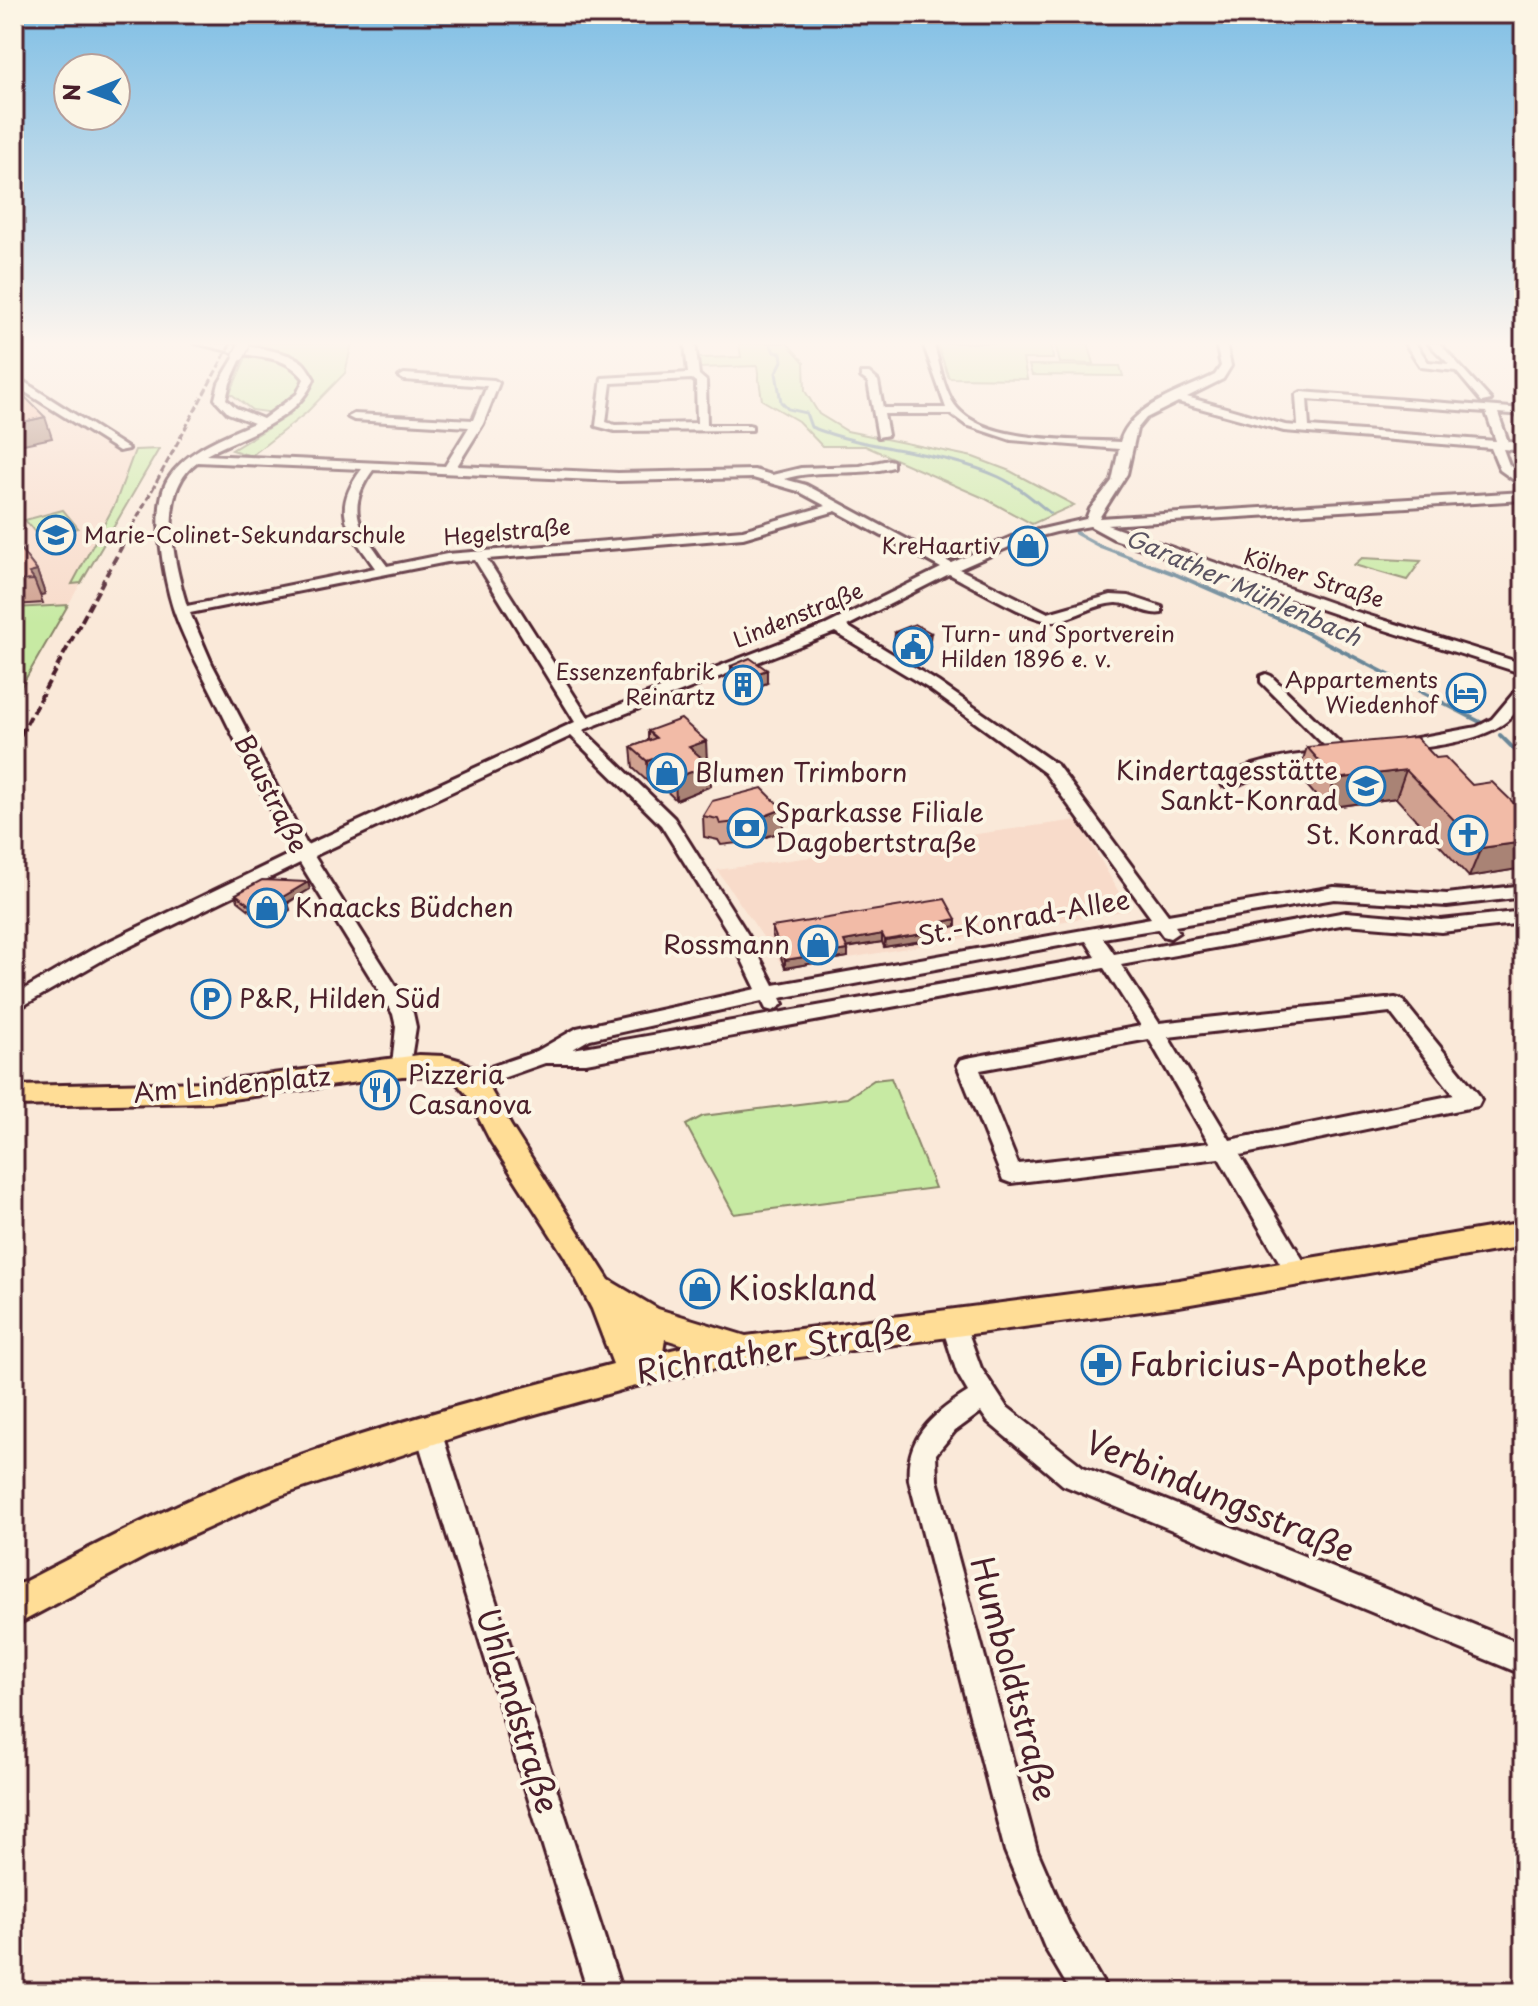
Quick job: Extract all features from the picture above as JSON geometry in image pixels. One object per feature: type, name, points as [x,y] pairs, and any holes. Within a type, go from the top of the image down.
[{"type":"main road","points":[[402,1066],[442,1066],[464,1074],[471,1081],[487,1112],[601,1290],[632,1373]]},
{"type":"main road","name":"Am Lindenplatz","points":[[14,1096],[210,1092],[402,1066]]},
{"type":"main road","name":"Richrather Straße","points":[[14,1607],[133,1544],[272,1482],[428,1431],[684,1360],[1300,1275],[1524,1234]]},
{"type":"main road","points":[[601,1290],[648,1320],[685,1334],[753,1350]]},
{"type":"main road","points":[[632,1373],[649,1347],[648,1320]]},
{"type":"street","points":[[103,437],[123,449]]},
{"type":"street","name":"Baustraße","points":[[235,437],[195,458],[175,477],[168,494],[172,572],[181,611],[259,775],[302,854],[357,946],[403,1013],[406,1027],[402,1066]]},
{"type":"street","points":[[449,469],[469,437]]},
{"type":"street","points":[[614,446],[615,437]]},
{"type":"street","points":[[1017,437],[1124,446]]},
{"type":"street","points":[[1092,522],[1094,511],[1121,474],[1127,437]]},
{"type":"street","points":[[1397,437],[1524,447]]},
{"type":"street","points":[[1497,437],[1504,467],[1524,483]]},
{"type":"street","points":[[195,458],[618,477],[754,474],[802,488],[1046,617],[1060,616],[1111,599],[1128,600],[1157,610]]},
{"type":"street","points":[[773,479],[788,471],[873,470],[889,464]]},
{"type":"street","points":[[370,466],[351,492],[347,505],[352,520],[382,569]]},
{"type":"street","name":"Lindenstraße","points":[[302,854],[578,726],[836,626],[1027,533],[1092,522],[1524,496]]},
{"type":"street","name":"Hegelstraße","points":[[181,611],[447,558],[725,536],[786,524],[836,507]]},
{"type":"street","name":"Kölner Straße","points":[[1092,522],[1105,531],[1182,558],[1524,669]]},
{"type":"street","points":[[479,556],[578,726],[668,822],[739,935],[780,1020]]},
{"type":"street","points":[[836,626],[933,685],[1051,769],[1179,947]]},
{"type":"street","points":[[1266,679],[1359,753]]},
{"type":"street","points":[[1229,782],[1252,771],[1482,731],[1498,722],[1524,690]]},
{"type":"street","points":[[14,1004],[81,966],[302,854]]},
{"type":"street","name":"St.-Konrad-Allee","points":[[471,1081],[544,1056],[565,1040],[584,1033],[768,993],[1091,934],[1343,892],[1447,900],[1524,891]]},
{"type":"street","points":[[1496,895],[1521,921]]},
{"type":"street","name":"St.-Konrad-Allee","points":[[544,1056],[586,1056],[1346,918],[1441,926],[1521,921]]},
{"type":"street","points":[[1091,934],[1154,1031],[1300,1275]]},
{"type":"street","points":[[1395,1005],[1470,1100],[1226,1149],[1011,1174],[967,1065],[1154,1031],[1395,1005]]},
{"type":"street","name":"Verbindungsstraße","points":[[953,1323],[970,1373],[997,1414],[1073,1476],[1524,1660]]},
{"type":"street","name":"Humboldtstraße","points":[[984,1396],[964,1408],[930,1441],[921,1461],[923,1480],[1021,1851],[1057,1936],[1091,1992]]},
{"type":"street","name":"Uhlandstraße","points":[[428,1431],[605,1992]]},
{"type":"shaded area","name":"Marie-Colinet-Sekundarschule","points":[[14,437],[92,437],[122,455],[135,450],[115,504],[73,583],[81,583],[68,605],[14,608]]},
{"type":"shaded area","points":[[1078,820],[1129,910],[785,969],[717,870]]},
{"type":"green space","points":[[254,437],[276,437],[251,456],[232,450]]},
{"type":"green space","points":[[813,437],[874,437],[973,457],[1010,471],[1074,505],[1032,524],[986,499],[865,446],[822,446]]},
{"type":"green space","points":[[159,449],[81,583],[72,584],[115,504],[135,450]]},
{"type":"green space","points":[[63,510],[78,528],[40,538],[25,520]]},
{"type":"green space","points":[[1362,558],[1421,561],[1407,580],[1354,565]]},
{"type":"green space","points":[[68,605],[14,699],[14,608]]},
{"type":"green space","points":[[891,1078],[935,1188],[734,1214],[686,1125],[703,1116],[847,1098],[874,1080]]},
{"type":"building","points":[[14,541],[37,571],[29,573],[34,580],[14,581]]},
{"type":"building","points":[[915,624],[931,633],[911,642],[895,632]]},
{"type":"building","points":[[750,658],[767,670],[747,677],[731,666]]},
{"type":"building","points":[[681,719],[706,741],[689,747],[710,765],[675,778],[653,759],[647,761],[631,747],[656,738],[648,731]]},
{"type":"building","points":[[1416,737],[1436,758],[1445,757],[1472,785],[1492,782],[1524,813],[1524,842],[1481,848],[1406,770],[1335,779],[1307,747]]},
{"type":"building","points":[[762,788],[783,809],[754,820],[720,824],[718,819],[703,816],[712,801]]},
{"type":"building","name":"Knaacks Büdchen","points":[[262,880],[308,882],[281,898],[288,903],[263,916],[236,894]]},
{"type":"building","points":[[945,899],[956,919],[943,922],[947,930],[885,940],[882,934],[844,941],[848,950],[785,960],[772,927]]},
{"type":"waterway","name":"Garather Mühlenbach","points":[[840,437],[976,468],[1013,485],[1050,513]]},
{"type":"waterway","name":"Garather Mühlenbach","points":[[1075,532],[1080,535]]},
{"type":"waterway","name":"Garather Mühlenbach","points":[[1076,533],[1100,546],[1177,575],[1290,624],[1482,723]]},
{"type":"waterway","name":"Garather Mühlenbach","points":[[1500,735],[1524,759]]},
{"type":"railway","points":[[128,535],[181,437]]},
{"type":"railway","points":[[14,747],[129,533]]},
{"type":"place","name":"Marie-Colinet-Sekundarschule","points":[[56,535]]},
{"type":"place","name":"KreHaartiv","points":[[1028,546]]},
{"type":"place","name":"Turn- und Sportverein Hilden 1896 e. v.","points":[[913,647]]},
{"type":"place","name":"Essenzenfabrik Reinartz","points":[[743,685]]},
{"type":"place","name":"Appartements Wiedenhof","points":[[1466,693]]},
{"type":"place","name":"Blumen Trimborn","points":[[667,773]]},
{"type":"place","name":"Kindertagesstätte Sankt-Konrad","points":[[1366,786]]},
{"type":"place","name":"Sparkasse Filiale Dagobertstraße","points":[[747,828]]},
{"type":"place","name":"St. Konrad","points":[[1468,835]]},
{"type":"place","name":"Knaacks Büdchen","points":[[267,908]]},
{"type":"place","name":"Rossmann","points":[[818,945]]},
{"type":"place","name":"P&R, Hilden Süd","points":[[211,999]]},
{"type":"place","name":"Pizzeria Casanova","points":[[380,1090]]},
{"type":"place","name":"Kioskland","points":[[700,1289]]},
{"type":"place","name":"Fabricius-Apotheke","points":[[1101,1365]]}]
